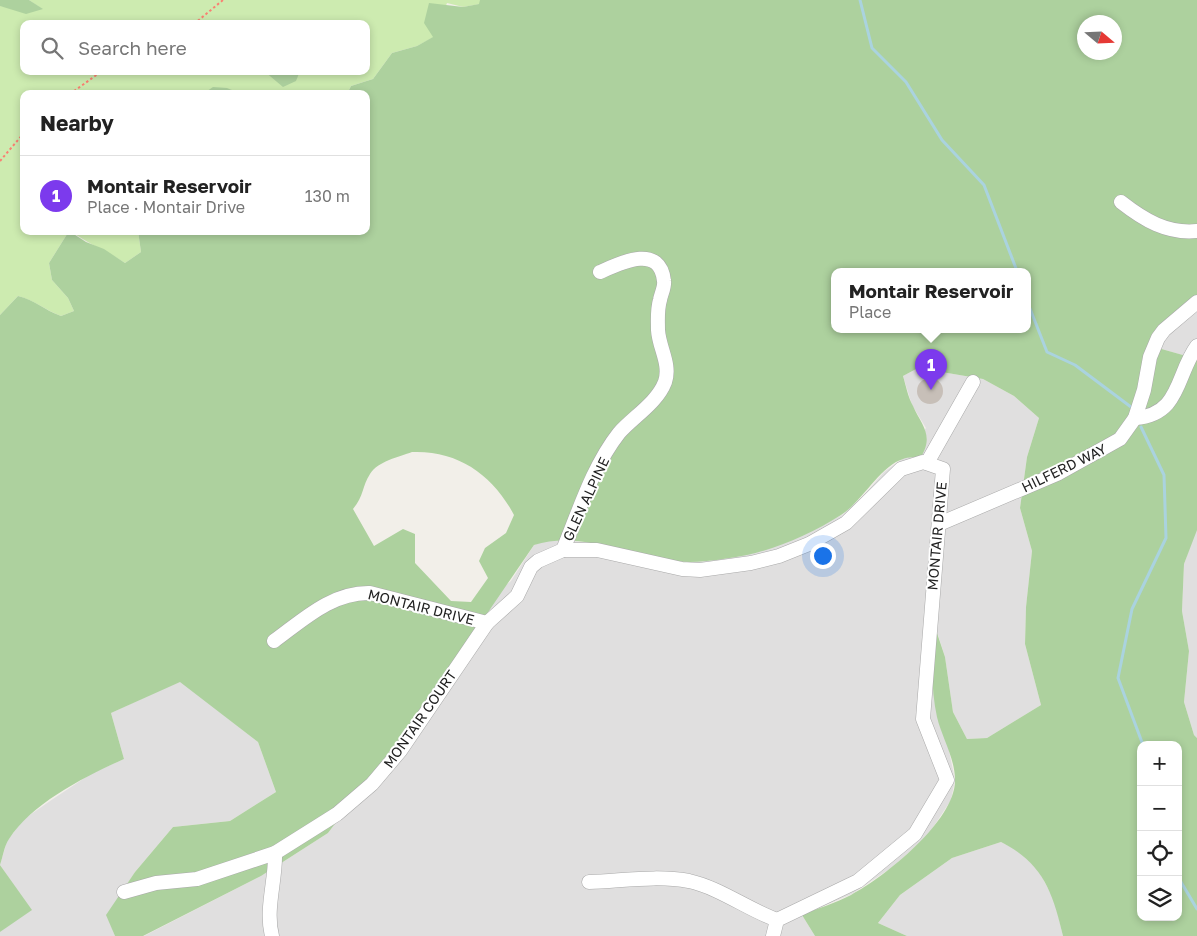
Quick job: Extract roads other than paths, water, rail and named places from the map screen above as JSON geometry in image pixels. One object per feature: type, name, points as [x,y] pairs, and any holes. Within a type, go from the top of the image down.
[{"type":"street","points":[[1121,202],[1156,225],[1174,230],[1197,231]]},
{"type":"street","name":"GLEN ALPINE","points":[[562,550],[596,471],[619,434],[655,397],[664,383],[667,369],[658,337],[657,314],[665,283],[661,271],[655,263],[643,258],[632,258],[600,272]]},
{"type":"street","name":"HILFERD WAY","points":[[939,524],[1060,473],[1120,439],[1135,418],[1144,390],[1150,357],[1158,338],[1164,330],[1197,302]]},
{"type":"street","points":[[1135,418],[1156,413],[1167,404],[1181,382],[1197,346]]},
{"type":"street","points":[[928,463],[973,382]]},
{"type":"street","name":"MONTAIR DRIVE","points":[[274,641],[330,600],[358,592],[370,593],[487,623],[517,596],[531,567],[538,561],[562,550],[597,550],[682,569],[700,570],[756,561],[809,544],[838,527],[863,507],[883,485],[901,470],[916,463],[928,463],[943,469],[931,597],[923,720],[947,780],[916,834],[858,881],[777,920]]},
{"type":"street","name":"MONTAIR COURT","points":[[124,892],[156,883],[197,879],[275,853],[338,814],[372,784],[400,751],[487,623]]},
{"type":"street","points":[[272,936],[269,918],[275,872],[275,853]]},
{"type":"street","points":[[589,882],[644,879],[690,882],[736,900],[777,920],[773,936]]},
{"type":"waterway","points":[[860,0],[872,48],[906,82],[942,140],[984,185],[1016,268]]},
{"type":"waterway","points":[[1031,311],[1047,352],[1075,365],[1131,407]]},
{"type":"waterway","points":[[1141,427],[1164,475],[1166,538],[1132,609],[1118,678],[1142,741]]},
{"type":"waterway","points":[[1182,884],[1197,909]]},
{"type":"place","name":"Montair Reservoir","points":[[931,390]]}]
